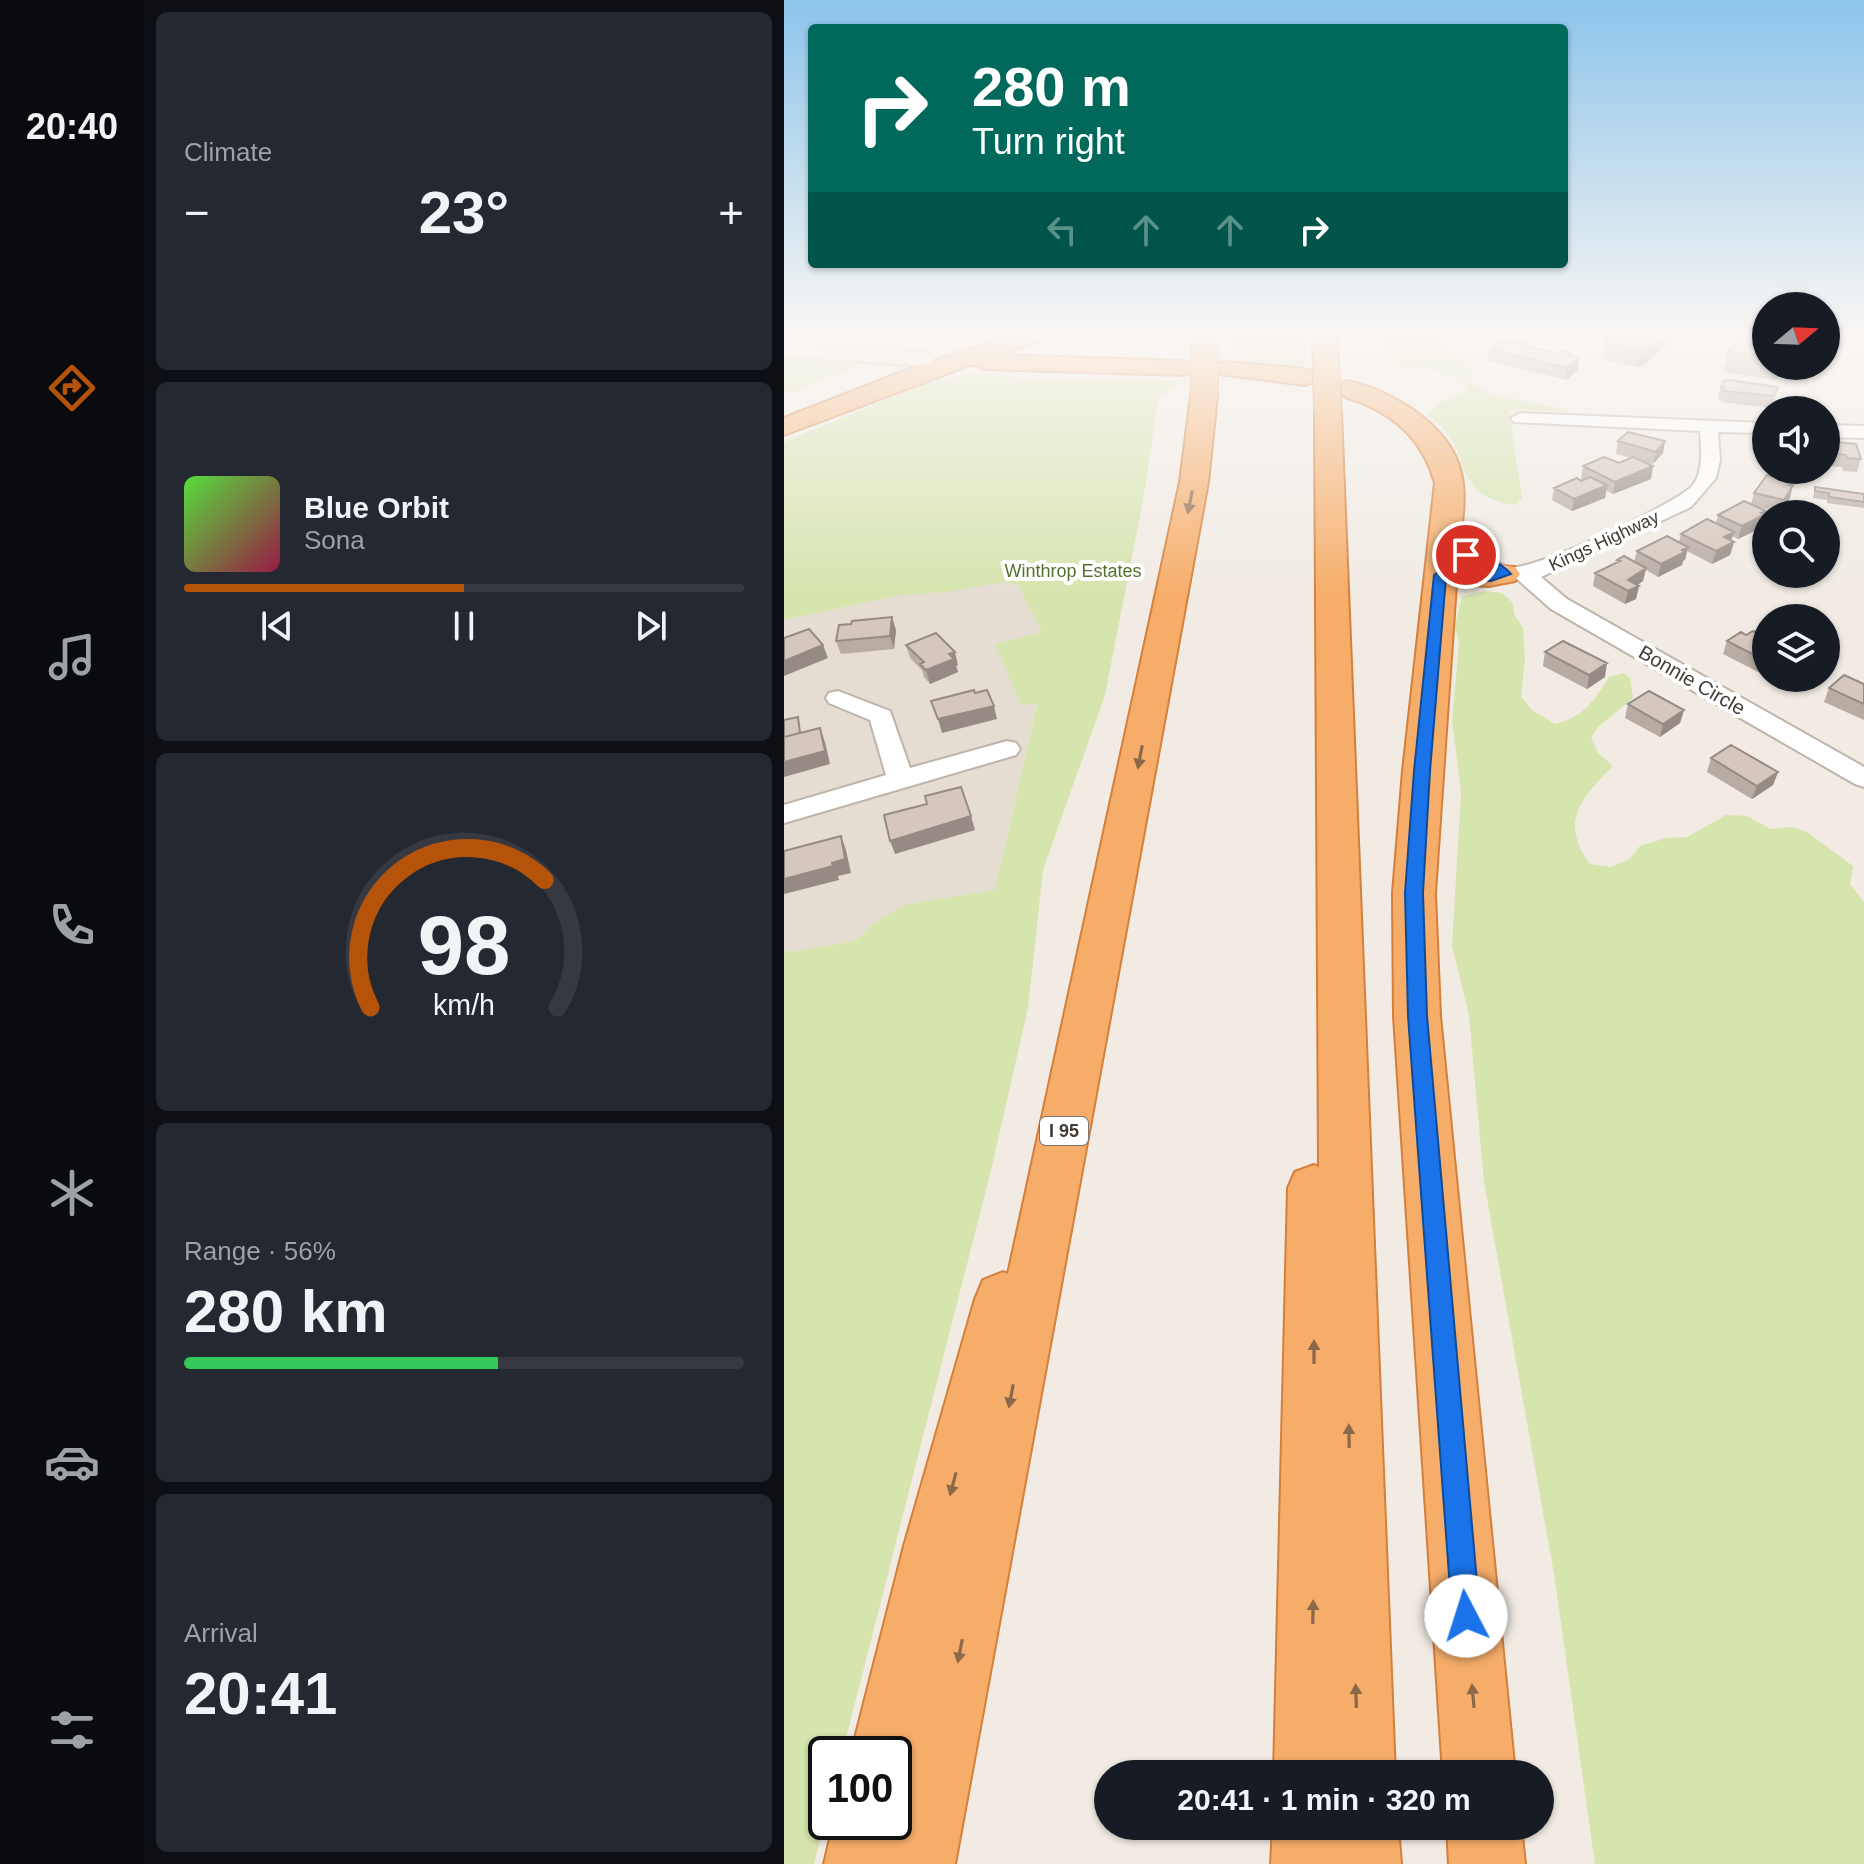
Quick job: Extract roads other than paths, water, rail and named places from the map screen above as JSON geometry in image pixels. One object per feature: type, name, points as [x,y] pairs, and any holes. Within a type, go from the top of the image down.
[{"type":"highway","name":"I 95","points":[[917,1864],[1194,482],[1200,423]]},
{"type":"highway","points":[[1327,423],[1359,1760]]},
{"type":"highway","points":[[1411,423],[1433,443],[1449,483],[1422,771],[1414,893],[1417,1016],[1478,1760]]},
{"type":"highway","points":[[1310,1760],[1314,1463],[1313,718],[1328,481]]},
{"type":"highway","points":[[1442,557],[1470,574],[1491,577],[1515,574]]},
{"type":"highway","points":[[891,1736],[936,1546],[1011,1269],[1084,1032]]},
{"type":"highway","points":[[862,1864],[867,1840]]},
{"type":"highway","points":[[1309,1864],[1310,1840]]},
{"type":"highway","points":[[1362,1840],[1363,1864]]},
{"type":"highway","points":[[1485,1840],[1487,1864]]},
{"type":"street","points":[[1638,423],[1752,428]]},
{"type":"street","name":"Kings Highway","points":[[1515,574],[1597,545],[1684,503],[1704,489],[1709,476],[1709,426]]},
{"type":"street","points":[[1840,431],[1864,432]]},
{"type":"street","name":"Bonnie Circle","points":[[1515,574],[1559,604],[1864,778]]},
{"type":"street","points":[[838,698],[881,716],[901,781]]},
{"type":"street","points":[[784,814],[1007,749]]},
{"type":"park label","name":"Winthrop Estates","points":[[1073,571]]}]
